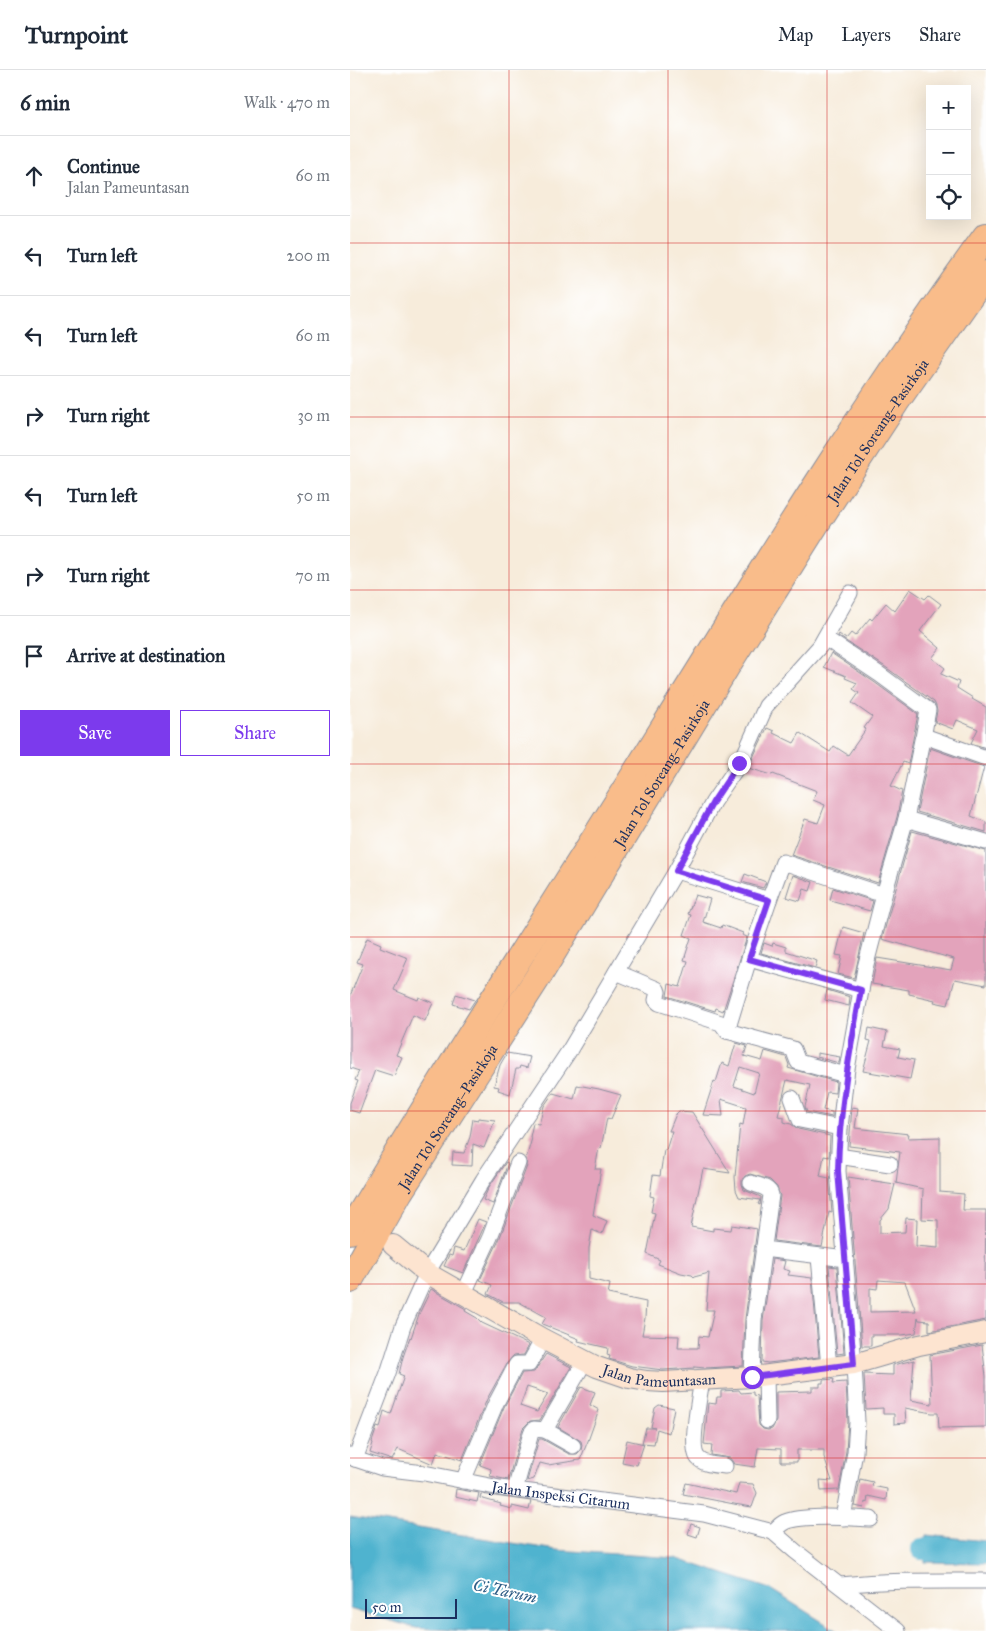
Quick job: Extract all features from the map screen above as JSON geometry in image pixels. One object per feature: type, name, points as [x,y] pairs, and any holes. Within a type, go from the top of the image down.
[{"type":"highway","name":"Jalan Tol Soreang–Pasirkoja","points":[[350,1231],[792,521],[869,405],[986,236]]},
{"type":"highway","name":"Jalan Tol Soreang–Pasirkoja","points":[[350,1280],[399,1193],[538,977],[816,524],[896,402],[986,274]]},
{"type":"street","points":[[353,1457],[388,1373],[403,1326],[427,1273],[483,1180],[569,1051],[676,871],[713,802],[742,760],[766,706],[820,646],[850,593]]},
{"type":"street","points":[[825,638],[928,710],[906,820],[865,968],[846,1075],[840,1128],[838,1171],[858,1422],[855,1452],[843,1518]]},
{"type":"street","points":[[923,738],[926,737],[986,758]]},
{"type":"street","points":[[906,820],[986,842]]},
{"type":"street","points":[[727,1030],[782,862],[884,894]]},
{"type":"street","points":[[676,871],[769,900]]},
{"type":"street","points":[[749,959],[861,990]]},
{"type":"street","points":[[616,972],[657,989],[656,1000],[659,1003],[721,1023],[727,1030],[793,1049],[798,1062],[846,1075]]},
{"type":"street","points":[[792,1098],[799,1119],[802,1121],[840,1128]]},
{"type":"street","points":[[838,1156],[890,1164]]},
{"type":"street","points":[[464,1293],[490,1237],[518,1163]]},
{"type":"street","points":[[751,1183],[767,1188],[771,1195],[754,1320],[759,1376],[766,1421]]},
{"type":"street","name":"Jalan Pameuntasan","points":[[393,1245],[427,1273],[543,1339],[585,1361],[614,1373],[647,1381],[663,1382],[759,1376],[854,1364],[919,1345],[986,1332]]},
{"type":"street","points":[[763,1249],[846,1259]]},
{"type":"street","points":[[819,1257],[829,1367]]},
{"type":"street","points":[[463,1481],[514,1366],[517,1364],[529,1364],[543,1339]]},
{"type":"street","points":[[545,1430],[585,1361]]},
{"type":"street","points":[[702,1380],[695,1419],[696,1454],[701,1461],[724,1466]]},
{"type":"street","points":[[515,1490],[531,1433],[534,1429],[545,1430],[573,1446]]},
{"type":"street","name":"Jalan Inspeksi Citarum","points":[[353,1457],[382,1468],[424,1473],[515,1490],[704,1514],[773,1532]]},
{"type":"street","points":[[871,1519],[816,1517],[793,1519],[782,1523],[773,1532],[898,1631]]},
{"type":"street","points":[[841,1586],[898,1582],[986,1581]]},
{"type":"water","name":"Ci Tarum","points":[[350,1517],[556,1550],[675,1558],[770,1589],[837,1631],[469,1631],[416,1628],[350,1609]]},
{"type":"water","points":[[926,1535],[986,1541],[986,1563],[925,1562]]},
{"type":"building","points":[[910,589],[925,599],[929,595],[941,604],[920,631],[940,648],[932,658],[945,668],[941,674],[959,682],[957,688],[986,707],[986,748],[971,743],[978,729],[957,720],[953,729],[935,722],[937,711],[934,702],[838,636],[839,634],[846,639],[851,633],[855,636],[886,603],[895,611]]},
{"type":"building","points":[[831,653],[918,714],[908,764],[903,762],[891,786],[902,791],[897,817],[878,883],[791,855],[805,819],[818,823],[825,805],[813,800],[817,791],[773,774],[748,768],[767,728],[794,743],[800,733],[830,752],[834,746],[848,755],[872,717],[852,703],[859,693],[853,689],[857,683],[824,667]]},
{"type":"building","points":[[930,748],[984,767],[971,816],[986,822],[986,832],[917,812]]},
{"type":"building","points":[[912,831],[986,851],[986,985],[955,979],[948,1005],[909,994],[909,990],[872,984],[877,958],[951,970],[954,959],[882,939]]},
{"type":"building","points":[[745,874],[766,882],[763,888],[742,882]]},
{"type":"building","points":[[793,875],[813,882],[810,891],[804,889],[800,901],[786,897]]},
{"type":"building","points":[[833,888],[873,901],[870,911],[830,900]]},
{"type":"building","points":[[695,895],[710,899],[703,922],[721,928],[722,925],[743,933],[742,935],[747,937],[723,1011],[716,1008],[715,1011],[667,996],[669,984],[680,987],[688,961],[684,960],[691,938],[684,935],[691,915],[688,914]]},
{"type":"building","points":[[843,927],[864,933],[854,978],[838,974],[842,956],[836,955]]},
{"type":"building","points":[[367,938],[381,944],[380,947],[408,958],[394,990],[418,1000],[419,997],[433,1003],[425,1021],[413,1015],[396,1055],[402,1057],[394,1076],[375,1070],[359,1113],[350,1110],[350,1103],[358,1081],[355,1080],[359,1071],[350,1068],[350,996],[363,964],[357,962]]},
{"type":"building","points":[[764,943],[772,946],[773,943],[786,947],[786,951],[817,961],[815,968],[761,953]]},
{"type":"building","points":[[827,990],[850,997],[849,1006],[825,1000]]},
{"type":"building","points":[[456,994],[475,1000],[469,1009],[453,1004]]},
{"type":"building","points":[[869,1028],[887,1032],[884,1046],[900,1049],[898,1057],[914,1060],[910,1079],[863,1071],[871,1041],[867,1040]]},
{"type":"building","points":[[736,1043],[747,1046],[744,1056],[762,1061],[765,1051],[786,1057],[789,1065],[788,1068],[836,1082],[835,1093],[827,1092],[823,1110],[832,1112],[832,1117],[807,1112],[805,1107],[810,1085],[787,1080],[778,1116],[784,1117],[784,1122],[798,1129],[830,1136],[829,1157],[824,1156],[820,1176],[829,1178],[832,1213],[829,1212],[822,1247],[774,1241],[780,1196],[777,1187],[770,1180],[750,1174],[742,1180],[744,1190],[761,1197],[760,1205],[758,1204],[760,1200],[739,1197],[736,1190],[735,1177],[740,1124],[743,1125],[746,1107],[721,1099],[723,1116],[703,1115],[722,1063],[729,1066]],"holes":[[[740,1067],[759,1073],[754,1093],[734,1086]]]},
{"type":"building","points":[[507,1053],[530,1057],[527,1068],[520,1066],[519,1069],[516,1069],[510,1094],[498,1090],[499,1087],[494,1086],[500,1065]]},
{"type":"building","points":[[817,1053],[840,1057],[839,1063],[817,1057]]},
{"type":"building","points":[[577,1085],[621,1095],[611,1119],[607,1118],[595,1169],[601,1169],[593,1215],[607,1221],[602,1234],[592,1230],[589,1248],[589,1279],[610,1284],[608,1294],[646,1302],[642,1335],[679,1336],[678,1348],[698,1348],[699,1336],[708,1337],[714,1310],[706,1310],[709,1273],[694,1277],[658,1264],[660,1260],[647,1254],[655,1213],[651,1212],[654,1197],[650,1196],[653,1175],[660,1176],[664,1150],[666,1150],[672,1131],[669,1131],[676,1114],[679,1111],[692,1112],[730,1173],[703,1169],[691,1227],[713,1231],[713,1228],[731,1230],[732,1225],[757,1229],[745,1319],[743,1366],[663,1370],[632,1366],[609,1359],[610,1356],[607,1355],[608,1348],[578,1341],[579,1339],[542,1324],[546,1317],[519,1302],[503,1302],[488,1294],[492,1285],[480,1280],[499,1240],[527,1166],[526,1159],[532,1138],[530,1137],[533,1123],[539,1124],[544,1106],[553,1093],[574,1099]]},
{"type":"building","points":[[852,1107],[858,1108],[855,1128],[909,1134],[908,1138],[940,1137],[940,1192],[964,1194],[963,1210],[986,1210],[986,1320],[929,1331],[929,1321],[919,1320],[918,1317],[916,1333],[871,1335],[871,1346],[862,1346],[848,1177],[895,1184],[889,1209],[880,1220],[880,1233],[905,1232],[906,1218],[917,1219],[916,1246],[938,1248],[938,1220],[922,1219],[923,1189],[896,1183],[900,1152],[849,1146]],"holes":[[[878,1280],[905,1282],[916,1311],[870,1312],[870,1288],[877,1289]]]},
{"type":"building","points":[[478,1118],[495,1120],[484,1148],[473,1144],[472,1166],[452,1165],[453,1152],[464,1153],[470,1137],[473,1119],[478,1120]]},
{"type":"building","points":[[506,1162],[508,1163],[493,1204],[483,1200],[489,1187]]},
{"type":"building","points":[[478,1219],[486,1222],[463,1273],[444,1266],[449,1255],[452,1256],[454,1248],[464,1251]]},
{"type":"building","points":[[772,1259],[785,1261],[783,1269],[790,1271],[788,1275],[812,1278],[819,1357],[768,1363],[762,1362],[763,1321]]},
{"type":"building","points":[[829,1266],[837,1267],[844,1353],[837,1354]]},
{"type":"building","points":[[431,1289],[466,1309],[465,1311],[482,1323],[529,1345],[524,1355],[513,1356],[507,1363],[487,1399],[462,1460],[437,1452],[433,1464],[398,1449],[392,1460],[370,1453],[372,1442],[377,1427],[380,1428],[384,1411],[391,1414],[404,1376],[399,1374],[403,1357],[419,1314]]},
{"type":"building","points":[[982,1345],[986,1376],[986,1427],[939,1428],[938,1413],[905,1408],[906,1423],[894,1424],[894,1414],[883,1414],[883,1408],[866,1409],[864,1374],[893,1375],[893,1365],[914,1360],[911,1400],[932,1404],[930,1355]]},
{"type":"building","points":[[546,1354],[571,1367],[540,1420],[530,1421],[523,1428],[508,1480],[490,1476],[491,1469],[480,1465],[504,1407],[522,1373],[534,1372]],"holes":[[[527,1387],[548,1394],[537,1412],[520,1406]]]},
{"type":"building","points":[[834,1379],[833,1383],[846,1382],[848,1422],[846,1451],[839,1490],[821,1491],[820,1480],[832,1481],[824,1457],[824,1450],[797,1450],[797,1462],[781,1462],[781,1449],[758,1448],[755,1467],[734,1464],[730,1458],[711,1455],[712,1445],[704,1444],[708,1403],[716,1404],[717,1397],[721,1397],[721,1391],[739,1390],[741,1393],[753,1392],[753,1395],[757,1396],[759,1425],[763,1429],[768,1430],[772,1429],[776,1421],[776,1392],[812,1391],[812,1387],[820,1387],[820,1383],[823,1383],[823,1380]]},
{"type":"building","points":[[581,1387],[595,1392],[590,1405],[599,1410],[580,1460],[548,1465],[540,1463],[534,1479],[527,1481],[539,1439],[569,1454],[577,1454],[581,1450],[581,1441],[558,1427]]},
{"type":"building","points":[[659,1405],[674,1408],[669,1433],[657,1429],[654,1444],[642,1443],[646,1428],[655,1428],[651,1427],[655,1408]]},
{"type":"building","points":[[627,1440],[644,1444],[637,1465],[622,1462]]},
{"type":"building","points":[[860,1479],[873,1482],[872,1486],[887,1489],[886,1500],[868,1496],[864,1508],[855,1506]]},
{"type":"building","points":[[686,1483],[736,1494],[739,1483],[753,1484],[757,1493],[752,1507],[683,1494]]},
{"type":"building","points":[[456,1489],[479,1493],[477,1502],[455,1497]]},
{"type":"building","points":[[481,1494],[531,1501],[529,1510],[512,1506],[512,1509],[500,1506],[501,1504],[480,1498]]},
{"type":"building","points":[[691,1524],[700,1527],[697,1537],[688,1534]]},
{"type":"waterway","points":[[922,1549],[986,1552]]},
{"type":"route","points":[[739,763],[713,802],[676,871],[769,900],[749,959],[861,990],[846,1075],[838,1156],[854,1364],[752,1377]]}]
